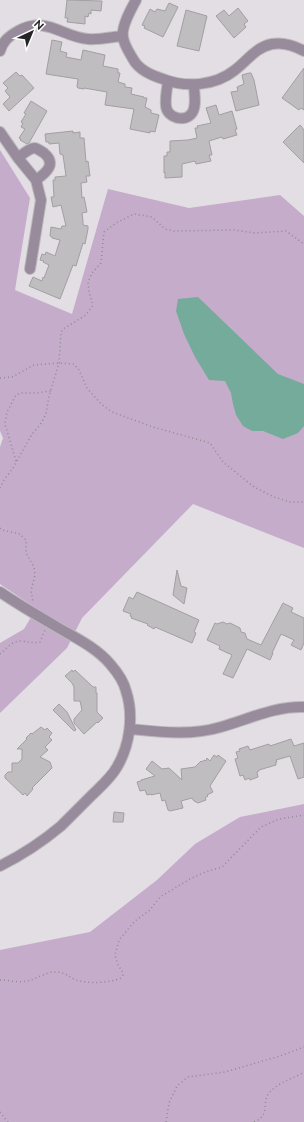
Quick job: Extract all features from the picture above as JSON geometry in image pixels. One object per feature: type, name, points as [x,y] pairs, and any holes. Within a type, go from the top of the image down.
[{"type":"street","points":[[136,0],[127,17],[122,36],[135,63],[148,74],[168,81],[194,85],[213,82],[235,71],[259,49],[272,44],[286,44],[304,51]]},
{"type":"street","points":[[0,51],[4,41],[12,34],[34,24],[54,28],[89,39],[122,36]]},
{"type":"street","points":[[168,81],[166,106],[168,112],[179,119],[187,117],[192,113],[194,106],[194,85]]},
{"type":"street","points":[[0,132],[36,180],[41,200],[30,269]]},
{"type":"street","points":[[18,158],[26,151],[34,148],[47,156],[50,163],[49,169],[45,174],[36,180]]},
{"type":"street","points":[[0,592],[24,608],[88,645],[107,661],[117,673],[126,691],[130,710],[130,729],[127,745],[117,767],[109,778],[60,826],[21,855],[0,866]]},
{"type":"street","points":[[130,729],[183,733],[202,731],[221,727],[272,711],[304,707]]},
{"type":"path","points":[[0,488],[32,434],[40,425],[46,414],[59,363],[61,332],[63,329],[86,315],[93,305],[88,282],[92,273],[101,263],[104,232],[116,223],[134,214],[152,217],[165,229],[174,232],[234,230],[255,233],[286,231],[304,244]]},
{"type":"path","points":[[0,378],[12,377],[34,365],[59,363],[74,364],[79,370],[87,388],[101,404],[112,412],[154,427],[210,443],[223,462],[254,487],[274,497],[290,502],[304,502]]},
{"type":"path","points":[[16,461],[5,424],[7,412],[16,395],[21,392],[36,393],[51,391]]},
{"type":"path","points":[[0,528],[2,530],[20,534],[26,540],[26,553],[34,567],[35,575],[31,591],[34,607]]},
{"type":"path","points":[[0,654],[18,641],[34,644],[40,642],[46,627]]},
{"type":"path","points":[[0,980],[24,982],[54,971],[63,972],[75,980],[87,982],[121,978],[124,975],[118,965],[115,955],[119,940],[135,921],[150,910],[160,897],[190,879],[205,872],[222,868],[261,827],[279,819],[304,815]]},
{"type":"path","points":[[166,1122],[169,1103],[177,1086],[188,1077],[224,1072],[280,1056],[304,1047]]},
{"type":"path","points":[[254,1122],[260,1120],[265,1113],[268,1096],[274,1087],[304,1072]]},
{"type":"path","points":[[0,1112],[8,1122]]},
{"type":"shaded area","points":[[0,150],[30,198],[15,290],[72,314],[108,189],[189,208],[280,195],[304,216],[304,548],[193,504],[82,618],[67,648],[0,713],[0,643],[24,629],[30,619],[31,605],[0,584],[0,447],[3,438],[0,431]]},
{"type":"shaded area","points":[[198,297],[278,374],[304,384],[304,426],[298,433],[283,439],[263,431],[252,431],[243,426],[236,415],[231,393],[225,381],[209,380],[195,357],[184,334],[176,311],[178,299]]},
{"type":"shaded area","points":[[304,804],[304,1122],[0,1122],[0,950],[90,932],[157,880],[195,844],[240,817]]},
{"type":"building","points":[[67,0],[102,1],[101,11],[91,10],[91,14],[89,13],[88,17],[85,16],[85,24],[67,22],[68,18],[65,18]]},
{"type":"building","points":[[169,3],[178,7],[163,37],[144,28],[145,26],[142,25],[150,9],[155,12],[157,9],[165,11]]},
{"type":"building","points":[[238,8],[248,21],[244,24],[246,27],[234,38],[216,16],[224,10],[229,16]]},
{"type":"building","points":[[186,10],[207,16],[199,51],[177,46]]},
{"type":"building","points":[[52,40],[62,42],[60,51],[67,53],[66,57],[81,60],[83,50],[105,55],[103,66],[118,69],[118,73],[120,73],[118,82],[125,84],[125,87],[132,88],[131,94],[147,98],[145,107],[151,110],[151,113],[159,115],[155,132],[150,131],[150,133],[130,129],[134,109],[105,105],[107,92],[78,88],[78,79],[46,74]]},
{"type":"building","points":[[304,68],[304,110],[301,108],[299,110],[282,98]]},
{"type":"building","points":[[16,72],[20,76],[22,75],[34,88],[9,111],[3,104],[10,97],[5,91],[8,88],[3,83]]},
{"type":"building","points":[[251,73],[254,80],[259,105],[236,111],[231,92],[238,91],[237,87],[244,84],[242,75]]},
{"type":"building","points":[[31,101],[47,111],[27,144],[19,138],[25,129],[21,127],[23,123],[21,122]]},
{"type":"building","points":[[216,105],[219,115],[232,111],[237,129],[235,130],[237,135],[209,141],[212,155],[209,155],[211,161],[196,164],[195,161],[182,164],[182,177],[165,178],[164,156],[167,156],[167,152],[170,152],[170,141],[197,138],[195,128],[198,128],[197,126],[211,123],[206,108]]},
{"type":"building","points":[[300,125],[304,130],[304,163],[283,142]]},
{"type":"building","points":[[73,131],[73,133],[80,132],[80,138],[84,138],[86,162],[88,161],[90,176],[86,176],[87,182],[81,183],[82,198],[84,197],[87,212],[82,213],[83,225],[88,226],[88,229],[85,244],[83,243],[76,266],[73,265],[60,299],[29,286],[33,277],[42,281],[43,277],[44,278],[49,265],[40,260],[42,254],[45,255],[46,252],[55,256],[60,240],[50,236],[51,227],[61,229],[62,226],[66,226],[61,205],[53,207],[51,197],[54,197],[53,180],[55,180],[55,177],[66,176],[63,155],[60,154],[59,143],[49,144],[49,142],[46,142],[45,134]]},
{"type":"building","points":[[177,570],[181,586],[187,588],[184,604],[173,595]]},
{"type":"building","points":[[137,592],[199,620],[194,632],[196,633],[192,643],[155,627],[154,629],[147,625],[148,624],[131,618],[131,614],[123,611],[129,597],[133,599]]},
{"type":"building","points":[[283,603],[293,608],[291,612],[304,618],[304,643],[301,650],[291,645],[294,640],[281,634],[270,660],[247,649],[233,678],[223,674],[232,655],[219,649],[220,646],[207,640],[215,623],[230,623],[240,628],[241,632],[245,633],[247,639],[261,645]]},
{"type":"building","points":[[72,670],[73,672],[75,670],[93,687],[96,687],[97,712],[103,718],[84,734],[74,723],[74,719],[82,710],[80,701],[74,701],[74,687],[65,676]]},
{"type":"building","points":[[59,704],[67,712],[76,730],[74,731],[53,710]]},
{"type":"building","points":[[41,727],[45,730],[47,728],[52,733],[49,737],[52,740],[45,747],[48,750],[40,757],[50,762],[52,768],[32,788],[33,789],[27,796],[25,793],[23,795],[5,778],[5,775],[8,772],[12,772],[12,763],[18,763],[22,759],[22,749],[17,749],[31,733],[32,734]]},
{"type":"building","points":[[291,739],[294,746],[304,743],[304,777],[298,779],[290,756],[276,760],[276,765],[259,770],[257,772],[258,777],[245,780],[243,775],[240,776],[235,759],[238,758],[236,752],[240,751],[239,749],[248,746],[250,750],[269,744],[270,746]]},
{"type":"building","points":[[214,755],[217,757],[218,755],[226,761],[210,786],[213,792],[207,795],[208,796],[205,798],[206,800],[198,803],[192,798],[181,801],[183,808],[170,811],[168,810],[165,800],[162,801],[160,793],[147,795],[145,790],[140,791],[137,782],[155,776],[146,769],[152,761],[162,769],[169,768],[182,780],[181,769],[195,767],[201,761],[206,761],[207,758],[210,761]]},
{"type":"building","points":[[114,812],[124,813],[123,822],[113,822]]}]
